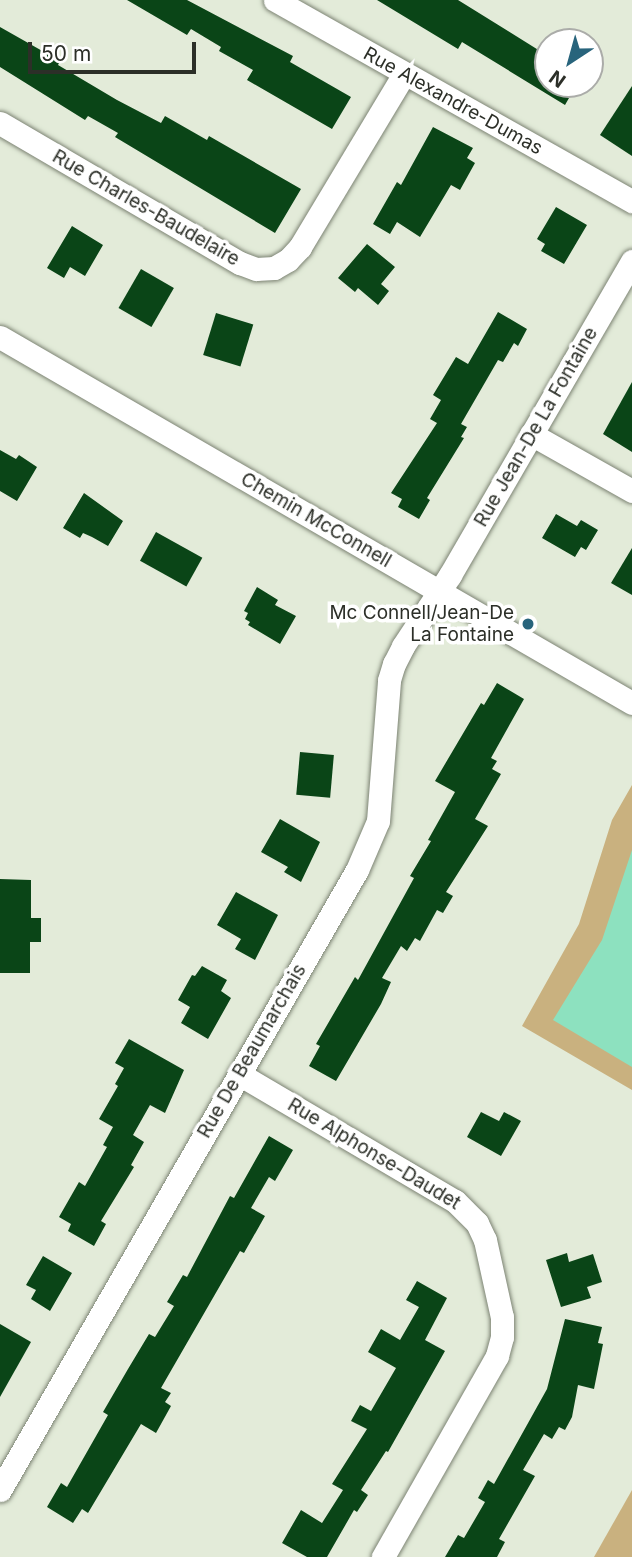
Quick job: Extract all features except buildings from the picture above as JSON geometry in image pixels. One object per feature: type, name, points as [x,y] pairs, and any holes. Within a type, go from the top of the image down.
[{"type":"street","name":"Rue Alexandre-Dumas","points":[[275,0],[632,201]]},
{"type":"street","name":"Rue Charles-Baudelaire","points":[[0,123],[240,263],[256,269],[274,268],[288,260],[299,247],[404,74]]},
{"type":"street","name":"Rue Jean-De La Fontaine","points":[[439,591],[632,261]]},
{"type":"street","name":"Chemin McConnell","points":[[0,337],[632,703]]},
{"type":"street","points":[[531,434],[632,491]]},
{"type":"street","name":"Rue De Beaumarchais","points":[[0,1490],[371,842],[379,809],[389,680],[403,646],[439,591]]},
{"type":"street","name":"Rue Alphonse-Daudet","points":[[239,1074],[455,1201],[467,1211],[485,1240],[502,1317],[502,1337],[497,1356],[383,1557]]},
{"type":"shaded area","points":[[632,785],[632,1090],[522,1026],[579,924],[612,820]]},
{"type":"shaded area","points":[[632,850],[632,1067],[553,1020],[602,940]]},
{"type":"shaded area","points":[[632,1490],[632,1557],[594,1557]]},
{"type":"place","name":"Mc Connell/Jean-De La Fontaine","points":[[528,624]]}]
